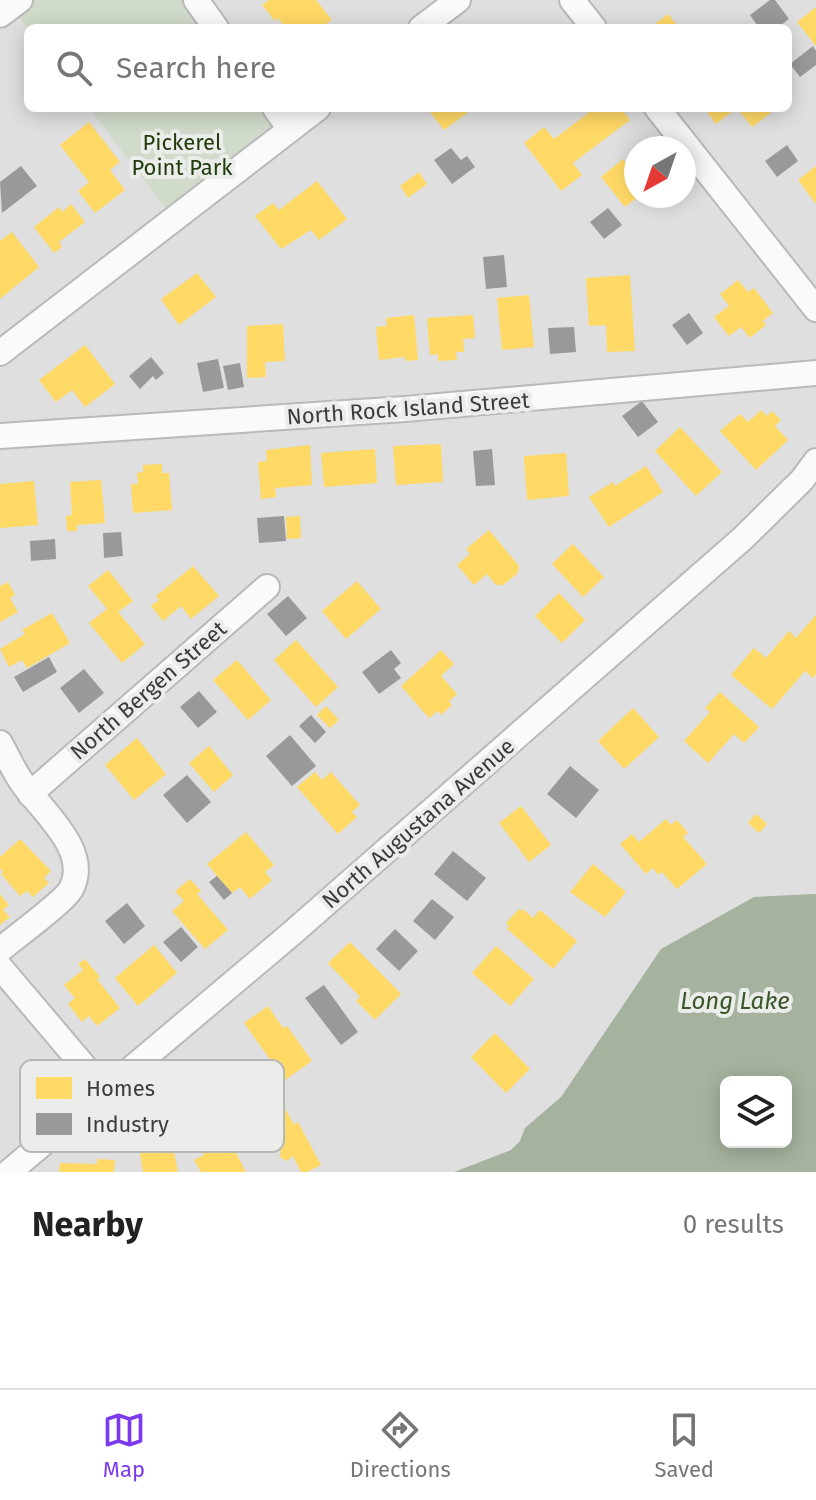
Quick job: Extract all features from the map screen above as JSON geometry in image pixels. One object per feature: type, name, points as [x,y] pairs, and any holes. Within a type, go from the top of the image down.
[{"type":"street","points":[[0,15],[20,0]]},
{"type":"street","points":[[196,0],[213,24]]},
{"type":"street","points":[[426,24],[458,0]]},
{"type":"street","points":[[572,0],[591,24]]},
{"type":"street","points":[[278,112],[290,129]]},
{"type":"street","points":[[0,353],[313,112]]},
{"type":"street","points":[[660,112],[816,309]]},
{"type":"street","name":"North Rock Island Street","points":[[0,436],[405,409],[816,373]]},
{"type":"street","name":"North Augustana Avenue","points":[[142,1060],[291,934],[742,539],[802,480],[816,461]]},
{"type":"street","name":"North Bergen Street","points":[[30,794],[267,587]]},
{"type":"street","points":[[0,743],[30,794],[63,835],[72,851],[77,873],[70,891],[0,950]]},
{"type":"street","points":[[0,967],[79,1060]]},
{"type":"street","name":"North Augustana Avenue","points":[[9,1172],[33,1152]]},
{"type":"green space","points":[[20,0],[196,0],[213,24],[24,24],[11,6]]},
{"type":"green space","name":"Pickerel Point Park","points":[[92,112],[278,112],[290,129],[174,219]]},
{"type":"water","name":"Long Lake","points":[[816,894],[816,1172],[454,1172],[511,1150],[520,1141],[525,1128],[561,1097],[661,949],[754,897]]},
{"type":"building: Homes","points":[[269,0],[316,0],[332,20],[326,24],[283,24],[278,18],[275,21],[262,5]]},
{"type":"building: Homes","points":[[816,7],[816,46],[797,22]]},
{"type":"building: Homes","points":[[668,14],[676,24],[655,24]]},
{"type":"building: Homes","points":[[430,112],[468,112],[444,130]]},
{"type":"building: Homes","points":[[590,112],[624,112],[630,120],[573,163],[582,175],[561,191],[524,143],[544,127],[554,139]]},
{"type":"building: Homes","points":[[707,112],[732,112],[716,124]]},
{"type":"building: Homes","points":[[740,112],[772,112],[752,127]]},
{"type":"building: Homes","points":[[89,122],[120,162],[110,170],[125,190],[95,213],[78,191],[89,182],[60,145]]},
{"type":"building: Homes","points":[[623,159],[624,206],[601,177]]},
{"type":"building: Homes","points":[[816,166],[816,204],[798,180]]},
{"type":"building: Homes","points":[[419,172],[427,184],[408,198],[400,186]]},
{"type":"building: Homes","points":[[317,181],[347,219],[319,240],[311,230],[281,249],[255,216],[273,203],[279,210]]},
{"type":"building: Homes","points":[[71,204],[85,222],[59,242],[62,247],[54,253],[34,227],[59,207],[62,212]]},
{"type":"building: Homes","points":[[12,232],[39,267],[0,299],[0,241]]},
{"type":"building: Homes","points":[[197,273],[216,297],[179,325],[161,299]]},
{"type":"building: Homes","points":[[630,275],[635,351],[607,352],[606,325],[589,326],[586,278]]},
{"type":"building: Homes","points":[[738,280],[748,292],[754,288],[773,313],[763,321],[766,325],[750,338],[741,327],[729,336],[714,317],[729,306],[720,294]]},
{"type":"building: Homes","points":[[529,295],[534,347],[502,350],[497,298]]},
{"type":"building: Homes","points":[[414,315],[418,360],[405,361],[405,357],[379,360],[376,327],[387,326],[386,318]]},
{"type":"building: Homes","points":[[473,315],[475,338],[463,339],[464,352],[456,352],[457,360],[438,361],[438,354],[430,355],[427,318]]},
{"type":"building: Homes","points":[[283,324],[285,361],[265,362],[266,377],[247,378],[247,326]]},
{"type":"building: Homes","points":[[85,345],[115,384],[85,407],[72,390],[56,402],[39,380]]},
{"type":"building: Homes","points":[[761,410],[767,416],[772,411],[781,420],[775,426],[788,440],[756,470],[720,431],[740,414],[748,422]]},
{"type":"building: Homes","points":[[680,427],[722,472],[696,496],[655,451]]},
{"type":"building: Homes","points":[[441,444],[443,482],[396,485],[393,446]]},
{"type":"building: Homes","points":[[310,445],[312,485],[275,488],[276,497],[261,499],[258,462],[267,461],[266,450]]},
{"type":"building: Homes","points":[[375,449],[377,483],[324,487],[321,453]]},
{"type":"building: Homes","points":[[566,453],[569,496],[527,500],[524,456]]},
{"type":"building: Homes","points":[[162,464],[162,473],[169,473],[172,510],[133,513],[131,484],[138,484],[137,473],[143,472],[143,465]]},
{"type":"building: Homes","points":[[646,466],[663,492],[609,527],[589,497],[613,482],[615,486]]},
{"type":"building: Homes","points":[[101,480],[105,523],[77,525],[77,531],[67,531],[66,516],[72,515],[70,482]]},
{"type":"building: Homes","points":[[34,481],[38,525],[0,528],[0,484]]},
{"type":"building: Homes","points":[[300,516],[301,538],[287,539],[286,517]]},
{"type":"building: Homes","points":[[489,530],[519,566],[518,573],[503,585],[496,585],[487,574],[474,585],[457,565],[470,554],[466,549]]},
{"type":"building: Homes","points":[[573,544],[604,577],[583,597],[552,564]]},
{"type":"building: Homes","points":[[193,566],[219,596],[191,619],[181,606],[163,621],[151,606],[159,600],[156,596]]},
{"type":"building: Homes","points":[[108,570],[133,601],[118,612],[145,644],[122,663],[89,623],[107,609],[88,586]]},
{"type":"building: Homes","points":[[357,581],[381,609],[346,639],[322,611]]},
{"type":"building: Homes","points":[[8,582],[15,595],[10,598],[18,612],[0,622],[0,586]]},
{"type":"building: Homes","points":[[559,593],[585,620],[562,643],[535,616]]},
{"type":"building: Homes","points":[[52,613],[70,643],[27,668],[22,660],[9,667],[0,649],[25,634],[22,630]]},
{"type":"building: Homes","points":[[816,615],[816,674],[813,678],[805,671],[772,709],[731,675],[754,648],[766,658],[789,631],[796,638]]},
{"type":"building: Homes","points":[[296,640],[338,687],[316,707],[274,660]]},
{"type":"building: Homes","points":[[441,650],[454,664],[441,676],[457,694],[449,701],[452,705],[441,715],[438,711],[429,718],[401,686]]},
{"type":"building: Homes","points":[[237,660],[271,700],[248,720],[213,680]]},
{"type":"building: Homes","points":[[720,692],[759,727],[744,743],[734,734],[708,763],[684,741],[710,712],[705,708]]},
{"type":"building: Homes","points":[[326,706],[339,720],[330,728],[317,715]]},
{"type":"building: Homes","points":[[633,708],[659,737],[624,769],[598,741]]},
{"type":"building: Homes","points":[[137,738],[166,774],[134,800],[105,765]]},
{"type":"building: Homes","points":[[209,746],[233,775],[214,792],[189,763]]},
{"type":"building: Homes","points":[[315,772],[322,780],[331,772],[360,805],[352,812],[357,817],[338,834],[297,787]]},
{"type":"building: Homes","points":[[521,806],[551,845],[529,862],[499,823]]},
{"type":"building: Homes","points":[[756,814],[767,824],[759,833],[748,823]]},
{"type":"building: Homes","points":[[666,819],[671,825],[677,820],[688,833],[683,837],[707,864],[677,889],[662,872],[658,875],[653,868],[646,874],[620,844],[632,834],[639,842]]},
{"type":"building: Homes","points":[[246,832],[274,865],[265,872],[272,880],[250,899],[240,887],[232,893],[207,864]]},
{"type":"building: Homes","points":[[20,839],[51,871],[44,878],[49,883],[33,897],[27,891],[20,896],[1,874],[0,857]]},
{"type":"building: Homes","points":[[593,864],[626,892],[605,917],[570,892]]},
{"type":"building: Homes","points":[[190,879],[201,891],[197,894],[228,930],[205,949],[172,911],[184,901],[175,891]]},
{"type":"building: Homes","points":[[0,894],[9,905],[3,910],[10,917],[0,925]]},
{"type":"building: Homes","points":[[519,909],[533,918],[540,910],[577,941],[553,969],[507,929],[509,926],[506,923]]},
{"type":"building: Homes","points":[[350,942],[401,994],[375,1020],[356,1001],[360,997],[328,963]]},
{"type":"building: Homes","points":[[154,945],[177,973],[138,1006],[115,978]]},
{"type":"building: Homes","points":[[496,946],[534,979],[510,1006],[472,973]]},
{"type":"building: Homes","points":[[85,959],[120,1008],[97,1026],[89,1016],[82,1022],[68,1004],[75,998],[64,985],[83,970],[78,964]]},
{"type":"building: Homes","points":[[268,1006],[312,1061],[285,1080],[284,1060],[271,1060],[244,1023]]},
{"type":"building: Homes","points":[[495,1033],[530,1069],[506,1093],[471,1057]]},
{"type":"building: Homes","points":[[284,1107],[294,1125],[298,1122],[321,1165],[301,1172],[293,1156],[287,1161],[280,1157],[281,1152],[284,1152]]},
{"type":"building: Homes","points":[[174,1152],[178,1172],[143,1172],[140,1153]]},
{"type":"building: Homes","points":[[202,1152],[235,1152],[246,1172],[201,1172],[194,1160],[204,1155]]},
{"type":"building: Homes","points":[[97,1159],[115,1160],[114,1172],[59,1172],[60,1163],[97,1164]]},
{"type":"building: Industry","points":[[770,0],[775,0],[789,19],[782,24],[756,24],[750,15]]},
{"type":"building: Industry","points":[[813,46],[816,65],[800,77],[792,62]]},
{"type":"building: Industry","points":[[787,145],[798,161],[777,177],[765,161]]},
{"type":"building: Industry","points":[[451,148],[461,160],[467,156],[475,167],[452,184],[434,160]]},
{"type":"building: Industry","points":[[21,166],[37,186],[2,213],[0,182]]},
{"type":"building: Industry","points":[[608,208],[622,225],[604,239],[590,222]]},
{"type":"building: Industry","points":[[504,255],[507,287],[486,289],[483,257]]},
{"type":"building: Industry","points":[[689,313],[703,333],[687,345],[672,325]]},
{"type":"building: Industry","points":[[574,327],[576,352],[550,354],[548,328]]},
{"type":"building: Industry","points":[[151,357],[164,373],[156,380],[153,376],[140,389],[129,376]]},
{"type":"building: Industry","points":[[218,359],[224,388],[203,392],[197,363]]},
{"type":"building: Industry","points":[[240,363],[244,387],[228,390],[223,366]]},
{"type":"building: Industry","points":[[642,401],[658,422],[638,437],[622,416]]},
{"type":"building: Industry","points":[[492,449],[495,485],[476,486],[473,451]]},
{"type":"building: Industry","points":[[284,516],[286,541],[259,543],[257,518]]},
{"type":"building: Industry","points":[[121,532],[123,556],[104,558],[103,533]]},
{"type":"building: Industry","points":[[55,539],[56,559],[31,561],[30,541]]},
{"type":"building: Industry","points":[[288,596],[307,618],[286,636],[267,614]]},
{"type":"building: Industry","points":[[391,650],[401,663],[394,669],[401,678],[379,694],[362,672]]},
{"type":"building: Industry","points":[[49,657],[57,672],[23,692],[14,677]]},
{"type":"building: Industry","points":[[84,669],[104,693],[79,713],[60,688]]},
{"type":"building: Industry","points":[[199,691],[217,712],[198,728],[180,707]]},
{"type":"building: Industry","points":[[311,715],[326,732],[315,743],[299,726]]},
{"type":"building: Industry","points":[[290,735],[316,766],[292,786],[266,756]]},
{"type":"building: Industry","points":[[570,766],[599,790],[576,818],[547,794]]},
{"type":"building: Industry","points":[[187,775],[211,802],[187,823],[163,795]]},
{"type":"building: Industry","points":[[453,851],[486,878],[467,901],[434,874]]},
{"type":"building: Industry","points":[[217,876],[232,893],[224,900],[209,882]]},
{"type":"building: Industry","points":[[432,899],[454,917],[435,940],[413,921]]},
{"type":"building: Industry","points":[[127,903],[145,926],[124,944],[105,921]]},
{"type":"building: Industry","points":[[181,927],[198,947],[181,962],[163,942]]},
{"type":"building: Industry","points":[[395,929],[418,951],[399,971],[376,949]]},
{"type":"building: Industry","points":[[324,985],[358,1032],[341,1045],[305,998]]}]
